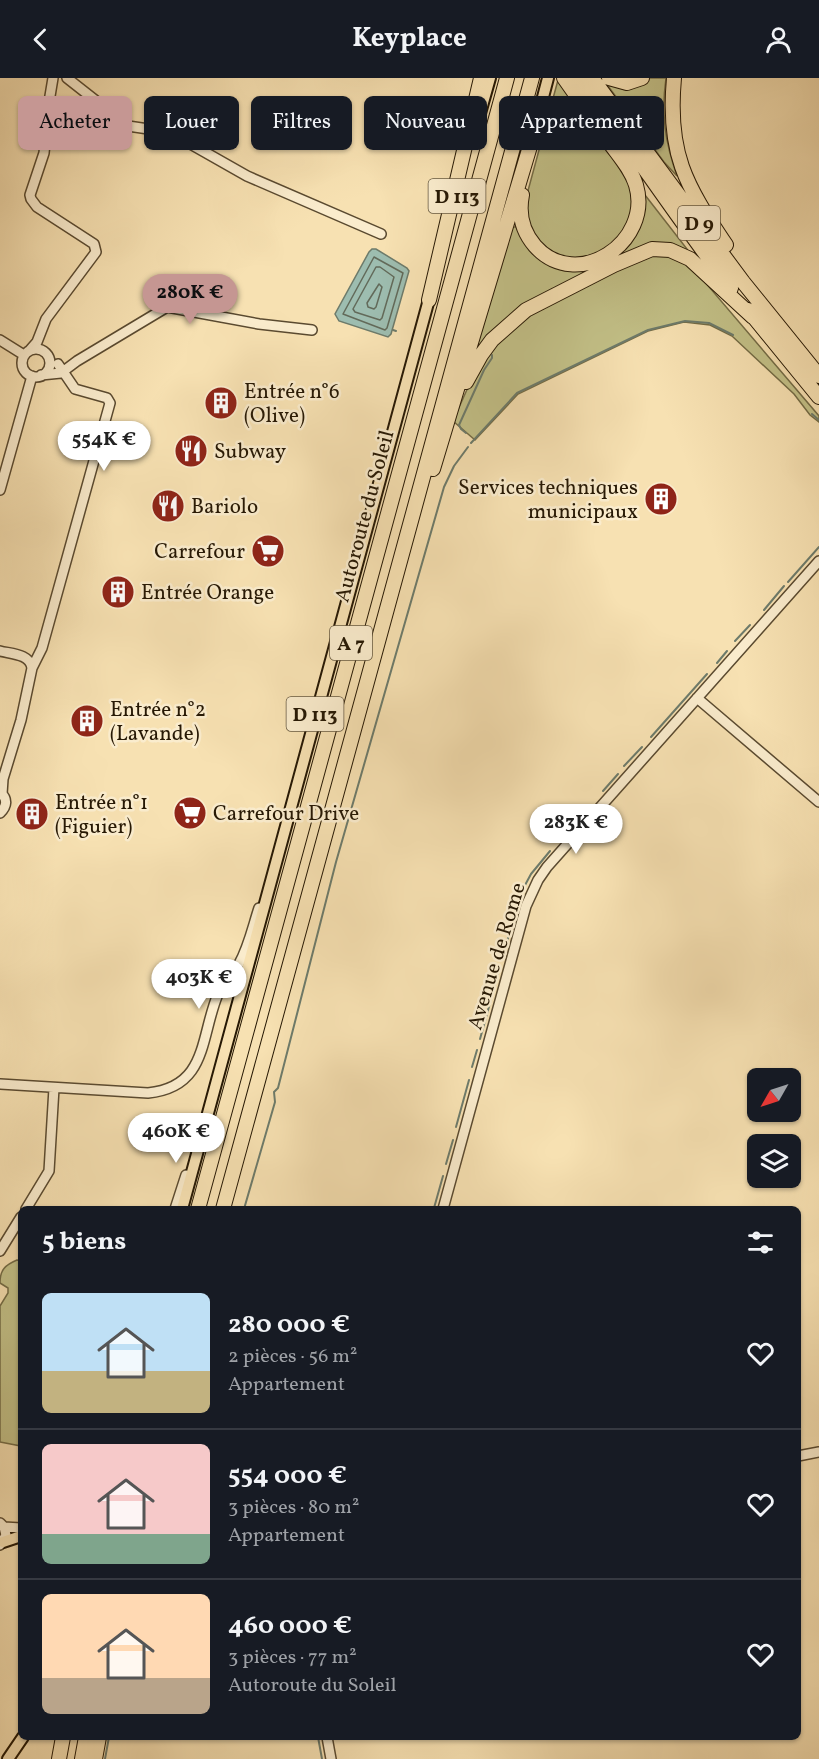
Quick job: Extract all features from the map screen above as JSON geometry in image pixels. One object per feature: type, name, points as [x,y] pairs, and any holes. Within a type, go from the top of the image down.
[{"type":"highway","points":[[429,300],[481,78]]},
{"type":"highway","name":"Autoroute du Soleil","points":[[199,1206],[507,78]]},
{"type":"highway","name":"A 7","points":[[224,1206],[532,78]]},
{"type":"highway","points":[[564,78],[577,96]]},
{"type":"highway","name":"D 9","points":[[564,78],[671,207]]},
{"type":"highway","name":"D 9","points":[[579,78],[753,317],[819,397]]},
{"type":"highway","name":"D 9","points":[[592,78],[743,282],[819,375]]},
{"type":"highway","points":[[609,78],[627,83],[642,78]]},
{"type":"highway","points":[[674,78],[671,108],[675,144],[687,181],[702,209],[739,266],[810,364]]},
{"type":"highway","name":"D 113","points":[[388,602],[416,527],[529,150]]},
{"type":"highway","points":[[531,150],[530,163],[521,197],[520,215],[525,233],[540,252],[560,263],[572,265],[598,260],[608,255],[631,232],[639,213],[638,196],[631,174],[614,150]]},
{"type":"highway","name":"D 9","points":[[447,425],[481,355],[507,325],[540,302],[642,252],[662,249],[681,253],[753,317]]},
{"type":"highway","points":[[59,1759],[62,1740]]},
{"type":"highway","points":[[82,1759],[86,1740]]},
{"type":"highway","points":[[95,1759],[98,1740]]},
{"type":"main road","name":"D 113","points":[[183,1206],[490,78]]},
{"type":"main road","name":"D 113","points":[[543,96],[548,78]]},
{"type":"main road","points":[[1,1544],[18,1537]]},
{"type":"main road","points":[[8,1759],[21,1740]]},
{"type":"street","points":[[53,78],[48,102],[44,153],[31,192],[31,199],[38,207],[94,244],[96,252],[46,319],[41,333],[22,361],[23,369],[37,376],[54,375],[61,368],[77,361],[167,307],[259,324],[312,330]]},
{"type":"street","points":[[67,78],[128,126],[162,131],[180,138],[248,176],[381,234]]},
{"type":"street","points":[[0,490],[37,376],[49,366],[41,333]]},
{"type":"street","points":[[0,340],[27,352],[38,349],[61,368],[75,389],[107,399],[110,403],[42,648],[32,668],[21,720],[1,780],[1,793],[6,803],[2,813]]},
{"type":"street","name":"Avenue de Rome","points":[[444,1206],[526,906],[534,888],[547,867],[819,561]]},
{"type":"street","points":[[0,651],[27,658],[32,668]]},
{"type":"street","points":[[697,698],[819,802]]},
{"type":"street","points":[[0,1084],[148,1093],[177,1085],[197,1065],[219,992],[244,952],[281,840]]},
{"type":"street","points":[[28,1206],[49,1172],[54,1088]]},
{"type":"street","points":[[176,1206],[203,1128]]},
{"type":"street","points":[[0,1251],[18,1222]]},
{"type":"street","points":[[801,1455],[819,1452]]},
{"type":"street","points":[[2,1525],[18,1528]]},
{"type":"street","points":[[1,1544],[6,1535],[2,1525]]},
{"type":"street","points":[[328,1740],[331,1759]]},
{"type":"shaded area","points":[[647,78],[666,78],[664,104],[664,96],[615,96],[608,86]]},
{"type":"shaded area","points":[[558,80],[570,96],[554,96]]},
{"type":"shaded area","points":[[664,104],[665,128],[677,176],[655,150],[664,150]]},
{"type":"shaded area","points":[[539,150],[609,150],[628,177],[634,203],[627,229],[608,249],[581,260],[549,253],[529,230],[525,214],[526,198]]},
{"type":"shaded area","points":[[645,195],[687,249],[686,251],[670,245],[541,298],[473,360],[512,227],[517,227],[550,264],[608,260]]},
{"type":"shaded area","points":[[654,254],[673,255],[693,268],[819,416],[819,422],[810,415],[794,394],[732,336],[710,325],[684,322],[648,331],[518,394],[475,440],[453,421],[469,385],[497,342],[516,323],[631,262]]},
{"type":"shaded area","points":[[18,1260],[18,1445],[0,1442],[0,1306],[8,1293],[8,1288],[0,1283],[0,1278],[4,1268]]},
{"type":"water","points":[[372,249],[376,249],[409,271],[391,334],[388,337],[339,321],[335,314]]},
{"type":"waterway","points":[[471,443],[517,393],[648,330],[685,321],[709,323],[733,335]]},
{"type":"waterway","points":[[466,433],[459,425],[492,355]]},
{"type":"waterway","points":[[812,414],[819,420]]},
{"type":"waterway","points":[[245,1206],[275,1102],[274,1092],[278,1088],[336,862],[444,487],[454,466],[468,447]]},
{"type":"waterway","points":[[788,582],[819,547]]},
{"type":"waterway","points":[[764,610],[784,586]]},
{"type":"waterway","points":[[735,641],[750,625]]},
{"type":"waterway","points":[[717,663],[727,651]]},
{"type":"waterway","points":[[651,737],[707,674]]},
{"type":"waterway","points":[[624,766],[642,747]]},
{"type":"waterway","points":[[603,791],[618,774]]},
{"type":"waterway","points":[[577,820],[590,805]]},
{"type":"waterway","points":[[560,840],[570,827]]},
{"type":"waterway","points":[[524,887],[531,874],[550,851]]},
{"type":"waterway","points":[[503,955],[519,901]]},
{"type":"waterway","points":[[480,1039],[500,967]]},
{"type":"waterway","points":[[472,1067],[477,1050]]},
{"type":"waterway","points":[[456,1127],[469,1080]]},
{"type":"waterway","points":[[446,1164],[453,1140]]},
{"type":"waterway","points":[[435,1206],[443,1176]]},
{"type":"waterway","points":[[105,1759],[108,1740]]},
{"type":"waterway","points":[[319,1740],[322,1759]]},
{"type":"place","name":"Entrée n°6 (Olive)","points":[[221,403]]},
{"type":"place","name":"Subway","points":[[191,451]]},
{"type":"place","name":"Services techniques municipaux","points":[[661,499]]},
{"type":"place","name":"Bariolo","points":[[168,506]]},
{"type":"place","name":"Carrefour","points":[[268,551]]},
{"type":"place","name":"Entrée Orange","points":[[118,592]]},
{"type":"place","name":"Entrée n°2 (Lavande)","points":[[87,721]]},
{"type":"place","name":"Carrefour Drive","points":[[190,813]]},
{"type":"place","name":"Entrée n°1 (Figuier)","points":[[32,814]]}]
